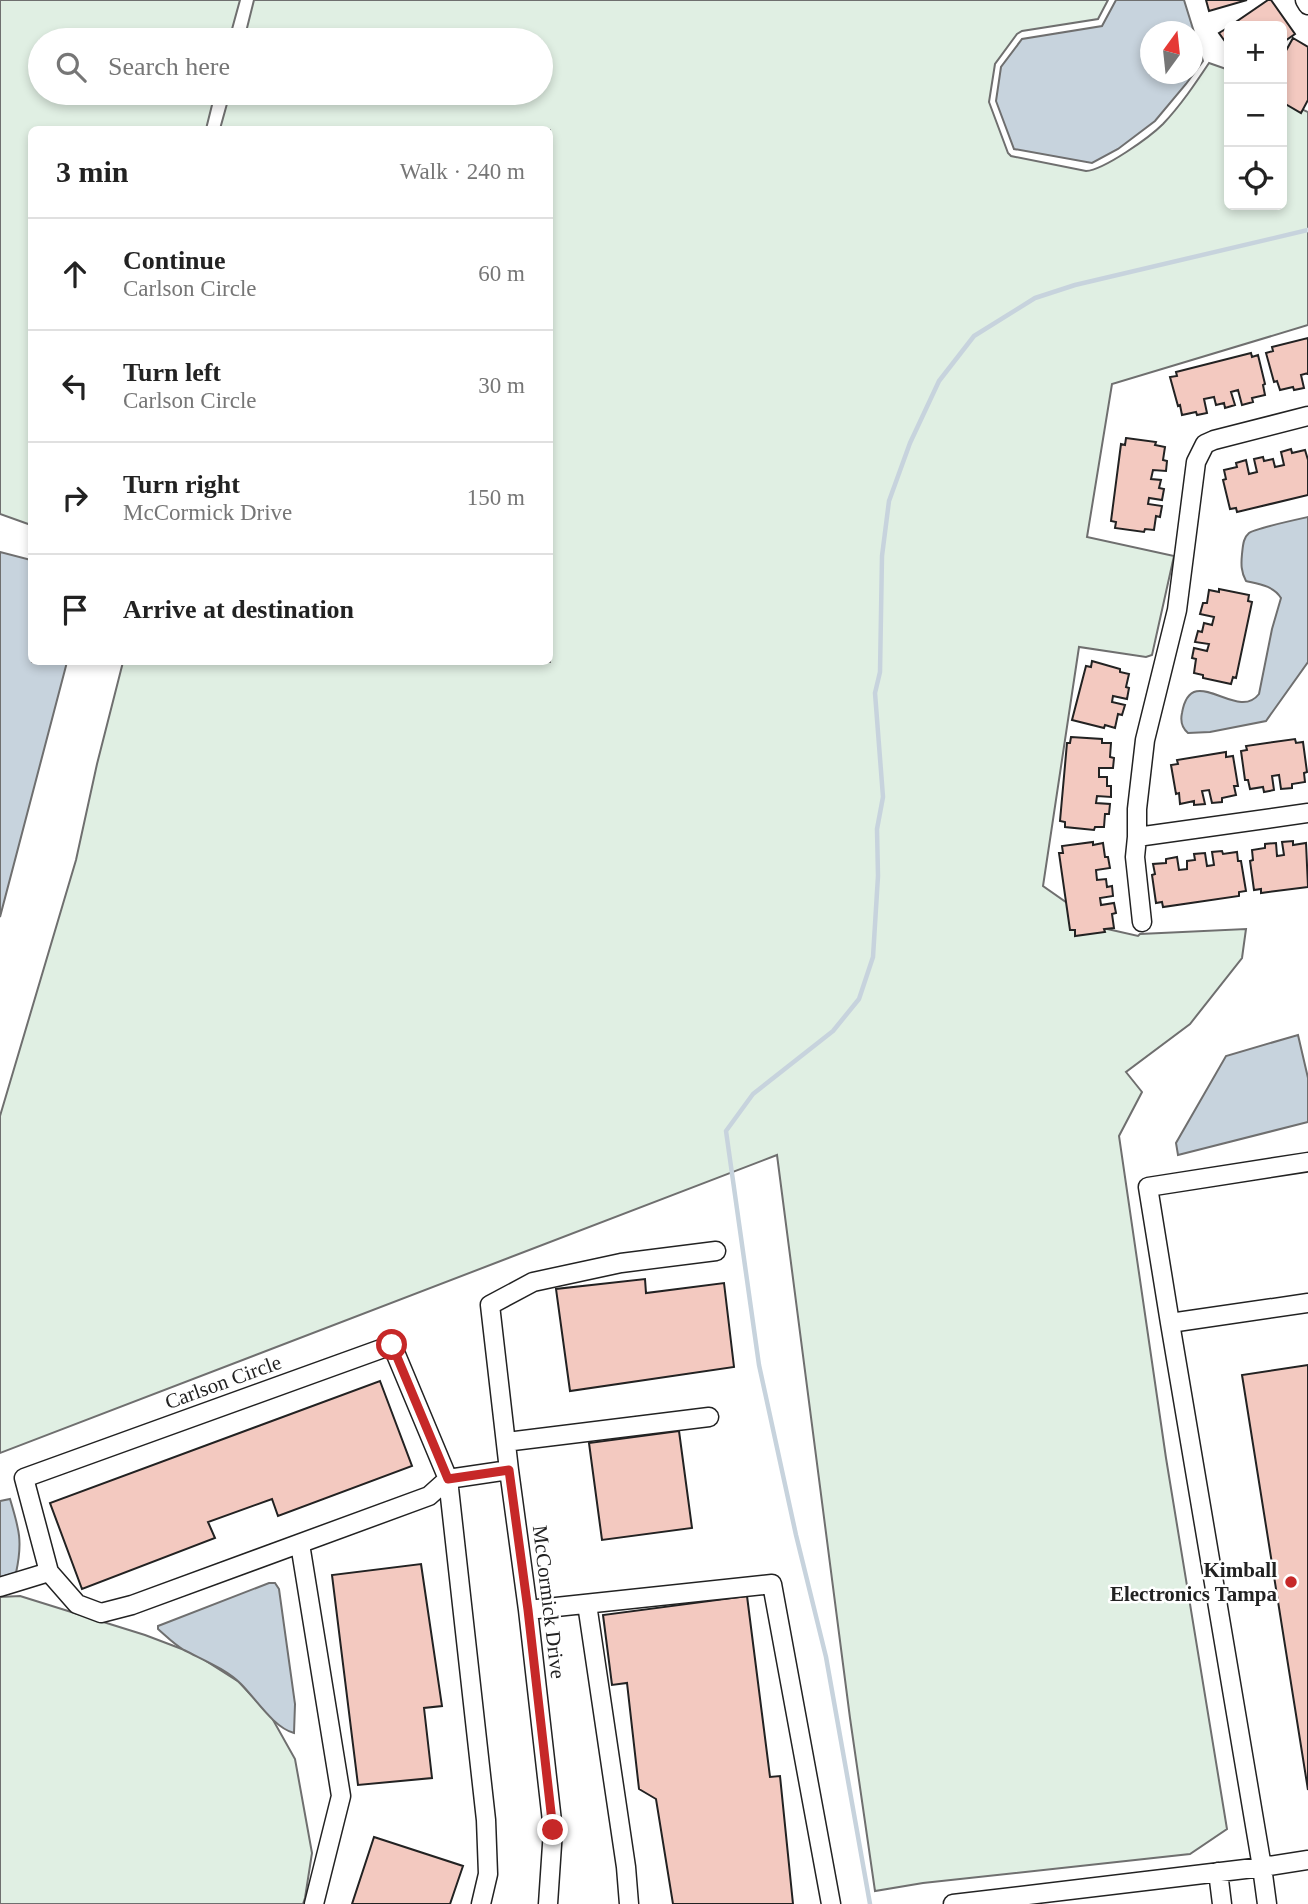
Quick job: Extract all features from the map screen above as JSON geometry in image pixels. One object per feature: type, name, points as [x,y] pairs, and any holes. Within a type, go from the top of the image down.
[{"type":"street","points":[[1305,0],[1308,5]]},
{"type":"street","points":[[1142,922],[1135,857],[1137,808],[1145,740],[1177,610],[1196,462],[1205,444],[1214,440],[1308,416]]},
{"type":"street","points":[[1137,837],[1308,813]]},
{"type":"street","points":[[1267,1904],[1148,1187],[1308,1162]]},
{"type":"street","name":"McCormick Drive","points":[[548,1904],[553,1830],[491,1305],[533,1282],[621,1263],[716,1251]]},
{"type":"street","points":[[1170,1323],[1308,1303]]},
{"type":"street","name":"Carlson Circle","points":[[481,1904],[488,1874],[486,1820],[448,1479],[392,1345],[24,1478],[49,1572],[77,1604],[101,1613],[132,1605],[429,1496],[448,1479],[509,1470]]},
{"type":"street","points":[[506,1442],[709,1417]]},
{"type":"street","points":[[300,1544],[341,1796],[314,1904]]},
{"type":"street","points":[[0,1587],[49,1572]]},
{"type":"street","points":[[528,1610],[772,1584],[831,1904]]},
{"type":"street","points":[[587,1604],[626,1867],[629,1904]]},
{"type":"street","points":[[953,1904],[1308,1860]]},
{"type":"street","points":[[1218,1872],[1222,1904]]},
{"type":"green space","points":[[0,0],[240,0],[232,28],[28,28],[28,105],[212,105],[207,126],[28,126],[28,524],[0,514]]},
{"type":"green space","points":[[254,0],[1108,0],[1098,19],[1022,31],[995,64],[989,102],[1008,153],[1011,156],[1086,171],[1104,165],[1138,144],[1163,124],[1194,84],[1203,84],[1203,72],[1209,63],[1224,68],[1224,210],[1287,210],[1287,102],[1308,112],[1308,325],[1112,384],[1087,537],[1174,556],[1152,655],[1146,657],[1079,647],[1043,886],[1103,928],[1138,936],[1246,929],[1242,958],[1190,1024],[1126,1072],[1142,1092],[1119,1136],[1166,1458],[1227,1829],[1190,1854],[923,1883],[875,1891],[777,1155],[0,1453],[0,1116],[76,860],[122,665],[553,665],[553,126],[221,126],[227,105],[553,105],[553,28],[247,28]]},
{"type":"green space","points":[[20,1596],[145,1635],[195,1654],[239,1682],[272,1718],[295,1759],[312,1853],[303,1904],[0,1904],[0,1597]]},
{"type":"shaded area","points":[[1116,0],[1184,0],[1191,21],[1140,21],[1140,84],[1186,84],[1155,121],[1118,149],[1092,163],[1014,149],[996,101],[1001,67],[1022,39],[1102,26]]},
{"type":"shaded area","points":[[1308,517],[1308,662],[1266,721],[1210,732],[1188,733],[1184,729],[1181,716],[1187,698],[1195,692],[1205,691],[1239,702],[1250,701],[1259,694],[1281,598],[1270,588],[1246,581],[1242,565],[1246,537],[1259,529]]},
{"type":"shaded area","points":[[0,552],[28,559],[28,665],[66,665],[0,917]]},
{"type":"shaded area","points":[[1298,1035],[1308,1078],[1308,1122],[1178,1155],[1176,1143],[1226,1056]]},
{"type":"shaded area","points":[[10,1499],[19,1535],[18,1562],[16,1573],[0,1577],[0,1501]]},
{"type":"shaded area","points":[[275,1583],[279,1589],[295,1704],[294,1733],[272,1719],[235,1679],[181,1648],[158,1629],[158,1626]]},
{"type":"building","points":[[1206,0],[1247,0],[1209,11]]},
{"type":"building","points":[[1271,0],[1286,21],[1237,21]]},
{"type":"building","points":[[1287,23],[1295,34],[1287,40]]},
{"type":"building","points":[[1293,38],[1308,47],[1308,100],[1301,113],[1287,105],[1287,49]]},
{"type":"building","points":[[1308,338],[1308,373],[1301,375],[1304,388],[1280,390],[1277,381],[1274,382],[1266,353],[1273,351],[1272,347]]},
{"type":"building","points":[[1251,353],[1252,357],[1258,355],[1265,395],[1252,398],[1253,402],[1242,405],[1238,390],[1231,392],[1235,405],[1225,408],[1224,403],[1216,405],[1214,397],[1204,399],[1207,413],[1182,415],[1170,377],[1177,376],[1176,372]]},
{"type":"building","points":[[1126,438],[1156,442],[1155,445],[1165,447],[1163,460],[1167,461],[1166,471],[1153,470],[1151,479],[1161,480],[1159,488],[1164,489],[1162,500],[1149,498],[1148,504],[1162,506],[1160,517],[1156,516],[1154,530],[1145,529],[1144,532],[1115,528],[1116,522],[1111,521],[1121,444],[1125,445]]},
{"type":"building","points":[[1291,449],[1292,453],[1305,450],[1308,460],[1308,495],[1237,512],[1236,508],[1230,509],[1223,480],[1226,479],[1224,470],[1237,467],[1236,463],[1246,460],[1249,474],[1257,472],[1254,459],[1263,457],[1264,461],[1273,459],[1275,467],[1284,465],[1281,452]]},
{"type":"building","points":[[1219,589],[1249,595],[1248,601],[1252,602],[1236,678],[1233,677],[1231,684],[1203,678],[1203,675],[1194,673],[1196,659],[1192,658],[1194,648],[1207,651],[1209,644],[1195,642],[1204,623],[1212,625],[1214,617],[1200,614],[1203,603],[1207,603],[1209,590],[1219,592]]},
{"type":"building","points":[[1092,661],[1129,674],[1127,699],[1113,696],[1112,702],[1125,705],[1122,715],[1118,714],[1115,728],[1072,720],[1086,666],[1091,667]]},
{"type":"building","points":[[1071,737],[1102,739],[1102,743],[1111,743],[1110,757],[1114,758],[1113,768],[1099,768],[1099,777],[1107,777],[1107,786],[1111,786],[1111,797],[1097,796],[1096,803],[1110,804],[1109,814],[1105,814],[1104,827],[1095,827],[1094,830],[1065,827],[1065,822],[1060,821],[1067,743],[1070,743]]},
{"type":"building","points":[[1295,739],[1296,743],[1303,742],[1307,772],[1304,773],[1305,782],[1292,784],[1292,788],[1281,789],[1279,775],[1272,776],[1274,790],[1264,792],[1263,787],[1250,789],[1248,780],[1245,780],[1241,751],[1247,750],[1246,746]]},
{"type":"building","points":[[1226,752],[1226,757],[1233,756],[1238,786],[1234,786],[1236,795],[1222,798],[1222,802],[1212,803],[1209,790],[1202,791],[1205,804],[1194,805],[1194,801],[1180,804],[1171,765],[1178,764],[1177,760]]},
{"type":"building","points":[[1293,841],[1293,845],[1306,843],[1308,887],[1261,893],[1261,889],[1254,890],[1250,861],[1253,860],[1252,850],[1265,848],[1265,844],[1276,843],[1277,856],[1284,855],[1282,842]]},
{"type":"building","points":[[1093,842],[1093,845],[1103,843],[1105,857],[1108,857],[1110,868],[1096,870],[1097,880],[1106,879],[1107,887],[1112,886],[1113,896],[1100,898],[1101,905],[1114,903],[1114,928],[1104,929],[1105,932],[1075,936],[1075,930],[1070,930],[1059,853],[1063,853],[1062,846]]},
{"type":"building","points":[[1222,851],[1223,854],[1237,852],[1246,891],[1239,892],[1239,896],[1163,907],[1162,902],[1156,903],[1153,864],[1166,863],[1166,859],[1177,857],[1179,870],[1187,869],[1187,861],[1195,860],[1194,854],[1205,853],[1207,866],[1214,865],[1212,852]]},
{"type":"building","points":[[645,1279],[646,1293],[724,1283],[734,1367],[570,1391],[556,1289]]},
{"type":"building","name":"Kimball Electronics Tampa","points":[[1308,1365],[1308,1790],[1242,1375]]},
{"type":"building","points":[[380,1381],[412,1466],[278,1516],[272,1499],[208,1522],[215,1538],[82,1589],[50,1503]]},
{"type":"building","points":[[679,1431],[692,1528],[602,1540],[589,1443]]},
{"type":"building","points":[[421,1564],[442,1706],[424,1708],[432,1778],[358,1785],[332,1575]]},
{"type":"building","points":[[747,1596],[770,1777],[780,1776],[793,1904],[673,1904],[656,1799],[639,1789],[627,1683],[612,1685],[603,1615]]},
{"type":"building","points":[[374,1837],[463,1866],[450,1904],[352,1904]]},
{"type":"waterway","points":[[870,1904],[826,1657],[759,1365],[726,1131],[753,1094],[833,1031],[859,999],[873,957],[878,876],[877,829],[883,797],[875,693],[880,672],[882,556],[889,501],[910,443],[939,381],[974,336],[1035,298],[1075,285],[1308,230]]},
{"type":"place","name":"Kimball Electronics Tampa","points":[[1291,1582]]},
{"type":"route","points":[[392,1345],[448,1479],[509,1470],[553,1830]]}]
